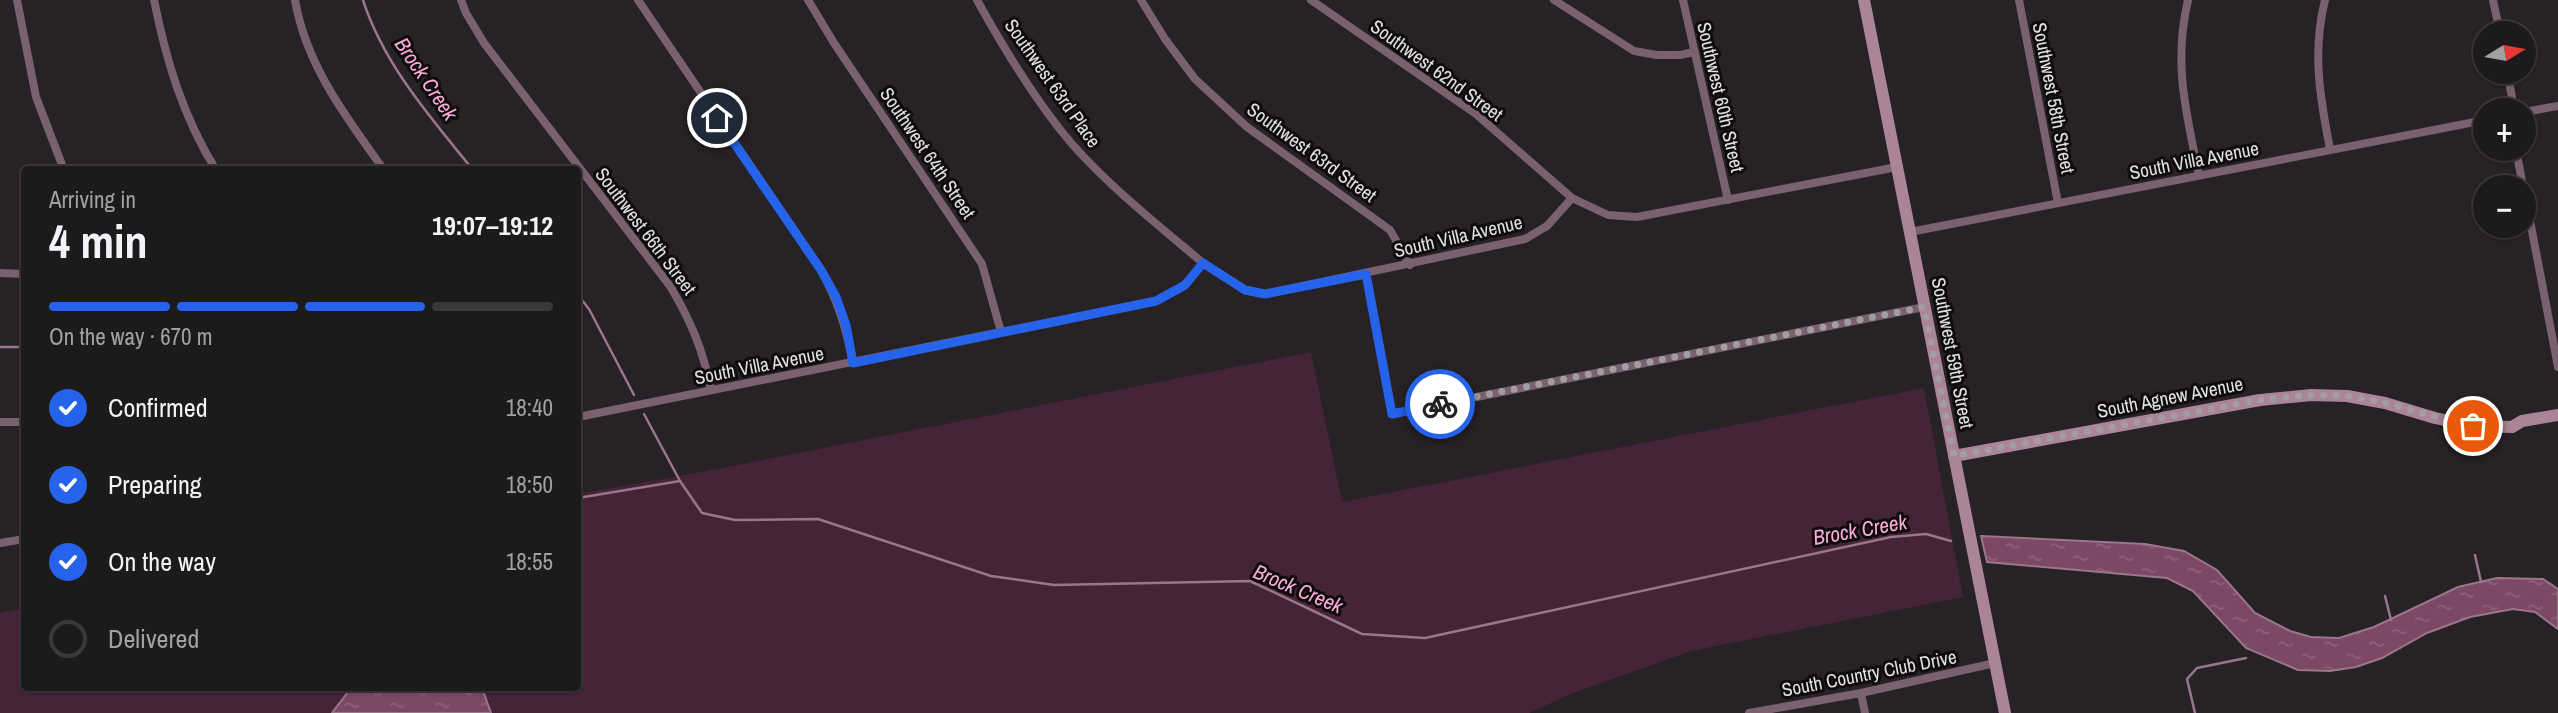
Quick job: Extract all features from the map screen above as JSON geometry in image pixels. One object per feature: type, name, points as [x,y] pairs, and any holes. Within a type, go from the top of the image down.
[{"type":"main road","name":"Southwest 59th Street","points":[[1864,0],[2005,713]]},
{"type":"main road","name":"South Agnew Avenue","points":[[1954,456],[2260,400],[2311,395],[2347,396],[2385,402],[2435,418],[2473,426],[2512,427],[2522,421],[2558,415]]},
{"type":"street","points":[[17,0],[36,97],[62,166]]},
{"type":"street","points":[[154,0],[164,49],[177,90],[192,127],[214,166]]},
{"type":"street","points":[[295,0],[298,21],[314,63],[339,108],[381,166]]},
{"type":"street","name":"Southwest 66th Street","points":[[461,0],[484,43],[578,166]]},
{"type":"street","points":[[638,0],[821,270],[836,297],[846,325],[853,363]]},
{"type":"street","name":"Southwest 64th Street","points":[[808,0],[982,264],[1001,332]]},
{"type":"street","name":"Southwest 63rd Place","points":[[977,0],[1021,72],[1070,141],[1118,189],[1203,263]]},
{"type":"street","name":"Southwest 63rd Street","points":[[1142,0],[1195,79],[1247,127],[1390,229],[1410,265]]},
{"type":"street","name":"Southwest 62nd Street","points":[[1311,0],[1476,114],[1572,198]]},
{"type":"street","points":[[1553,0],[1634,51],[1657,55],[1694,52]]},
{"type":"street","name":"Southwest 60th Street","points":[[1683,0],[1728,200]]},
{"type":"street","name":"Southwest 58th Street","points":[[2019,0],[2058,203]]},
{"type":"street","points":[[2188,0],[2181,39],[2181,79],[2199,175]]},
{"type":"street","points":[[2325,0],[2318,35],[2317,75],[2330,149]]},
{"type":"street","points":[[2493,0],[2497,21]]},
{"type":"street","points":[[2536,110],[2558,106]]},
{"type":"street","name":"South Villa Avenue","points":[[1910,232],[2473,122]]},
{"type":"street","points":[[1572,198],[1594,210],[1623,217],[1655,215],[1897,167]]},
{"type":"street","name":"Southwest 66th Street","points":[[581,170],[670,286],[691,321],[703,353],[711,390]]},
{"type":"street","name":"South Villa Avenue","points":[[581,416],[1156,301],[1185,285],[1203,263],[1245,290],[1265,294],[1410,265],[1525,239],[1547,226],[1572,198]]},
{"type":"street","points":[[2533,238],[2558,367]]},
{"type":"street","points":[[0,273],[21,274]]},
{"type":"street","points":[[1366,274],[1392,414],[1924,307]]},
{"type":"street","points":[[0,422],[21,422]]},
{"type":"street","points":[[0,543],[21,540]]},
{"type":"street","name":"South Country Club Drive","points":[[1749,713],[1861,693],[1995,663]]},
{"type":"street","points":[[1861,693],[1865,713]]},
{"type":"shaded area","points":[[1311,352],[1342,502],[1924,388],[1963,597],[1691,651],[1573,693],[1529,713],[0,713],[0,613],[21,609],[21,691],[581,691],[581,493]]},
{"type":"water","points":[[1981,536],[2145,544],[2184,551],[2217,570],[2255,613],[2290,631],[2311,637],[2339,638],[2374,627],[2458,587],[2497,578],[2543,579],[2558,589],[2558,629],[2535,612],[2513,609],[2470,617],[2427,633],[2382,658],[2356,667],[2330,671],[2298,670],[2246,648],[2193,591],[2167,578],[1987,562]]},
{"type":"water","points":[[349,691],[483,691],[491,713],[332,713]]},
{"type":"waterway","name":"Brock Creek","points":[[363,0],[372,24],[396,69],[470,166]]},
{"type":"waterway","name":"Brock Creek","points":[[581,299],[634,395]]},
{"type":"waterway","points":[[0,347],[21,347]]},
{"type":"waterway","name":"Brock Creek","points":[[644,414],[680,481],[702,513],[735,520],[818,519],[991,576],[1054,585],[1250,581],[1362,634],[1425,638],[1891,537],[1926,534],[1951,541]]},
{"type":"waterway","points":[[581,498],[680,481]]},
{"type":"waterway","points":[[2475,555],[2481,582]]},
{"type":"waterway","points":[[2385,596],[2391,620]]},
{"type":"waterway","points":[[2195,713],[2187,679],[2197,668],[2246,658]]},
{"type":"way so far","points":[[1440,404],[1924,307],[1954,456],[2260,400],[2311,395],[2347,396],[2385,402],[2435,418],[2473,426]]},
{"type":"route","points":[[717,118],[821,270],[836,297],[846,325],[853,363],[1156,301],[1185,285],[1203,263],[1245,290],[1265,294],[1366,274],[1392,414],[1440,404]]}]
